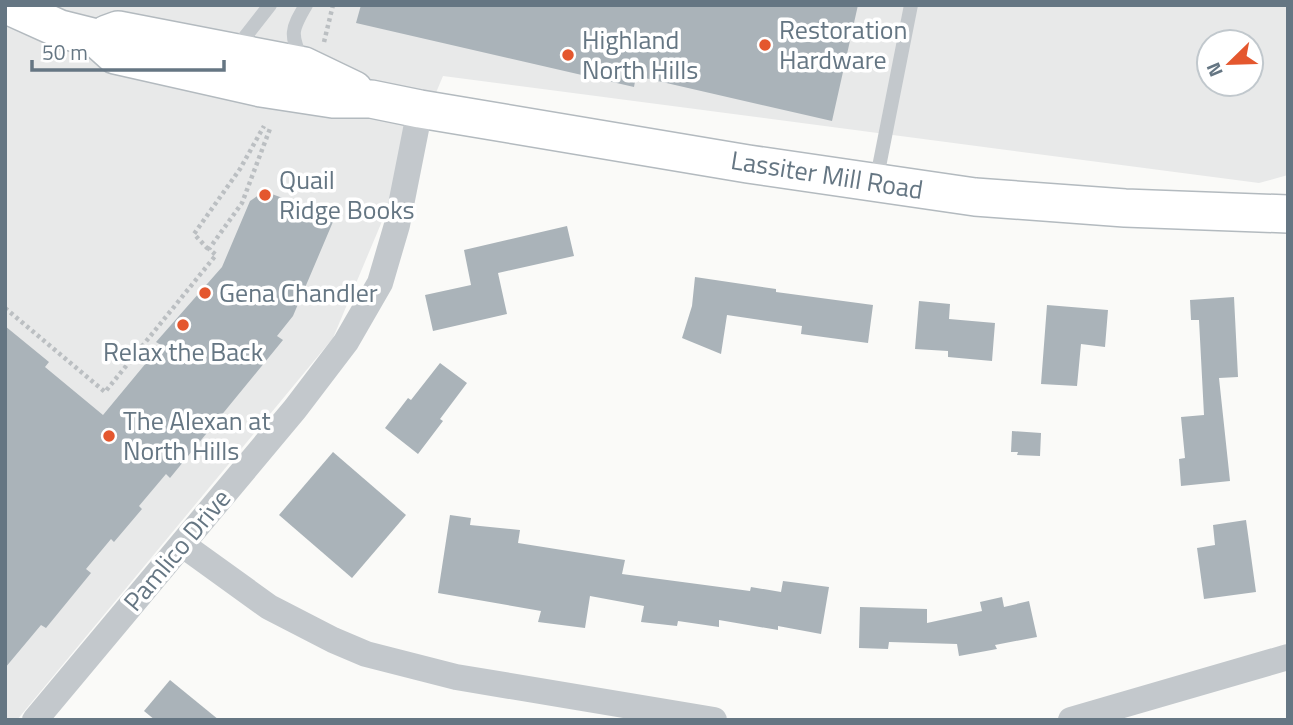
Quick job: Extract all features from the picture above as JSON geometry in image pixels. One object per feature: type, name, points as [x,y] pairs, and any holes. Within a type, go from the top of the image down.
[{"type":"main road","name":"Lassiter Mill Road","points":[[7,5],[60,29],[96,38],[116,55],[245,85],[333,99],[371,99],[975,197],[1125,208],[1288,214]]},
{"type":"main road","name":"Lassiter Mill Road","points":[[96,38],[118,30],[233,52],[314,55],[371,99]]},
{"type":"street","name":"Pamlico Drive","points":[[36,720],[295,409],[346,342],[380,283],[397,225],[420,109]]},
{"type":"street","points":[[183,545],[269,607],[366,654],[456,677],[714,720]]},
{"type":"street","points":[[1071,720],[1288,657]]},
{"type":"lane","points":[[233,52],[270,5]]},
{"type":"lane","points":[[306,5],[293,27],[293,41],[314,55]]},
{"type":"lane","points":[[876,183],[911,5]]},
{"type":"path","points":[[314,55],[333,5]]},
{"type":"path","points":[[5,308],[105,392],[216,256],[194,234],[240,169],[264,126]]},
{"type":"path","points":[[209,249],[242,203],[271,127]]},
{"type":"shaded area","points":[[5,5],[1288,5],[1288,175],[1259,183],[443,76],[333,338],[17,720],[5,720]]},
{"type":"building","points":[[361,5],[858,5],[832,121],[636,76],[634,87],[356,23]]},
{"type":"building","name":"The Alexan at North Hills","points":[[262,193],[269,193],[335,217],[293,316],[277,336],[283,340],[170,478],[166,474],[139,506],[142,509],[114,542],[111,539],[86,569],[91,573],[46,628],[41,625],[5,668],[5,326],[49,362],[45,367],[103,415],[161,345],[156,342],[222,267],[250,201]]},
{"type":"building","points":[[567,226],[574,256],[498,273],[507,314],[433,331],[425,295],[471,285],[464,250]]},
{"type":"building","points":[[695,277],[776,289],[776,292],[873,305],[868,343],[801,334],[802,326],[727,315],[721,354],[682,338],[692,306]]},
{"type":"building","points":[[1234,297],[1238,377],[1219,378],[1230,481],[1181,486],[1179,459],[1185,458],[1181,417],[1204,415],[1199,320],[1191,320],[1190,300]]},
{"type":"building","points":[[919,301],[950,304],[949,319],[995,323],[992,361],[948,357],[948,351],[915,349]]},
{"type":"building","points":[[1047,305],[1108,310],[1105,347],[1081,344],[1077,386],[1041,384]]},
{"type":"building","points":[[440,363],[467,383],[418,454],[385,428]]},
{"type":"building","points":[[1012,431],[1041,433],[1040,456],[1017,455],[1018,452],[1011,452]]},
{"type":"building","points":[[333,452],[406,515],[352,578],[279,515]]},
{"type":"building","points":[[450,515],[471,518],[470,525],[520,530],[518,543],[625,560],[622,574],[750,591],[751,587],[781,592],[783,581],[829,587],[821,634],[719,620],[719,627],[678,621],[677,626],[641,622],[644,606],[590,596],[585,628],[538,622],[541,611],[438,593]]},
{"type":"building","points":[[1246,520],[1256,592],[1204,599],[1197,548],[1215,545],[1213,525]]},
{"type":"building","points":[[1002,597],[1004,607],[1029,601],[1037,637],[995,645],[997,649],[959,656],[957,644],[889,642],[888,649],[859,648],[860,607],[927,609],[927,623],[982,611],[980,602]]},
{"type":"building","points":[[170,680],[219,720],[155,720],[144,711]]},
{"type":"place","name":"Restoration Hardware","points":[[765,45]]},
{"type":"place","name":"Highland North Hills","points":[[568,55]]},
{"type":"place","name":"Quail Ridge Books","points":[[265,195]]},
{"type":"place","name":"Gena Chandler","points":[[205,293]]},
{"type":"place","name":"Relax the Back","points":[[183,325]]},
{"type":"place","name":"The Alexan at North Hills","points":[[109,436]]}]
